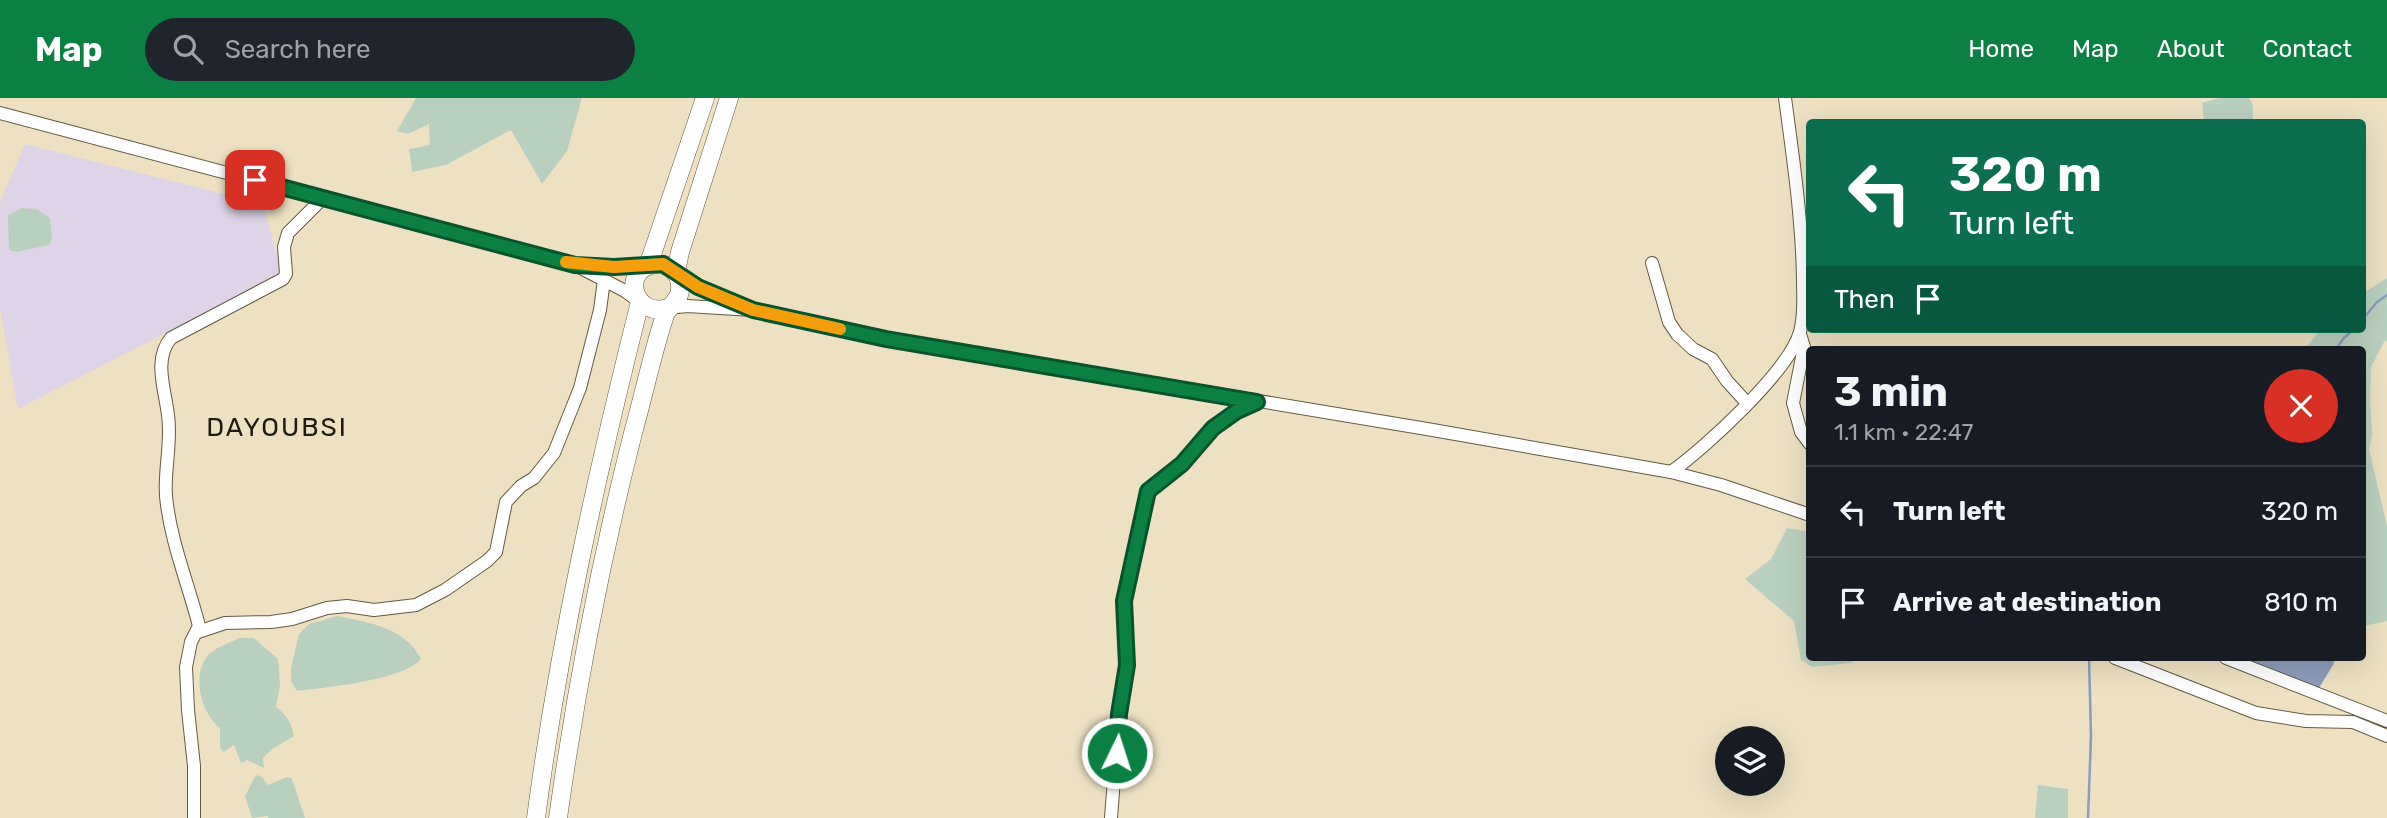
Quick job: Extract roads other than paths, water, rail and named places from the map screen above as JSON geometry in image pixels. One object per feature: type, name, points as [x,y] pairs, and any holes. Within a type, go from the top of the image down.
[{"type":"highway","points":[[648,266],[705,98]]},
{"type":"highway","points":[[676,272],[729,98]]},
{"type":"highway","points":[[536,818],[547,738],[582,542],[639,302],[634,289],[635,282],[642,270],[648,266],[663,264],[676,272],[680,292],[674,304],[668,308],[653,310],[639,302]]},
{"type":"highway","points":[[558,818],[582,669],[607,549],[632,437],[668,308]]},
{"type":"street","points":[[1671,472],[1685,463],[1747,403],[1793,351],[1800,334],[1804,306],[1803,268],[1784,98]]},
{"type":"street","points":[[0,113],[575,265],[625,291],[639,302]]},
{"type":"street","points":[[194,818],[194,766],[186,667],[191,642],[199,626],[166,495],[169,416],[162,379],[162,352],[171,338],[283,279],[286,274],[284,247],[288,233],[323,198]]},
{"type":"street","points":[[1652,263],[1670,322],[1677,334],[1693,349],[1712,359],[1747,403]]},
{"type":"street","points":[[575,265],[648,266]]},
{"type":"street","points":[[676,272],[698,287],[753,310]]},
{"type":"street","points":[[198,632],[225,623],[281,620],[327,608],[347,606],[374,610],[416,605],[488,561],[496,552],[506,502],[521,486],[534,478],[554,453],[580,388],[600,310],[604,280]]},
{"type":"street","points":[[668,308],[687,306],[753,310],[886,339],[1671,472],[1721,485],[1806,514]]},
{"type":"street","points":[[1800,334],[1804,348],[1793,403],[1801,432],[1806,439]]},
{"type":"street","points":[[1111,818],[1119,714],[1127,665],[1124,601],[1148,491],[1182,464],[1213,428],[1237,411],[1257,402]]},
{"type":"street","points":[[2123,661],[2256,713],[2306,721],[2353,722],[2387,736]]},
{"type":"street","points":[[2234,661],[2387,721]]},
{"type":"water","points":[[2249,661],[2334,661],[2319,688]]},
{"type":"waterway","points":[[2366,315],[2387,295]]},
{"type":"waterway","points":[[2338,346],[2350,333]]},
{"type":"waterway","points":[[2088,818],[2091,736],[2089,661]]},
{"type":"district","name":"DAYOUBSI","points":[[277,427]]}]
